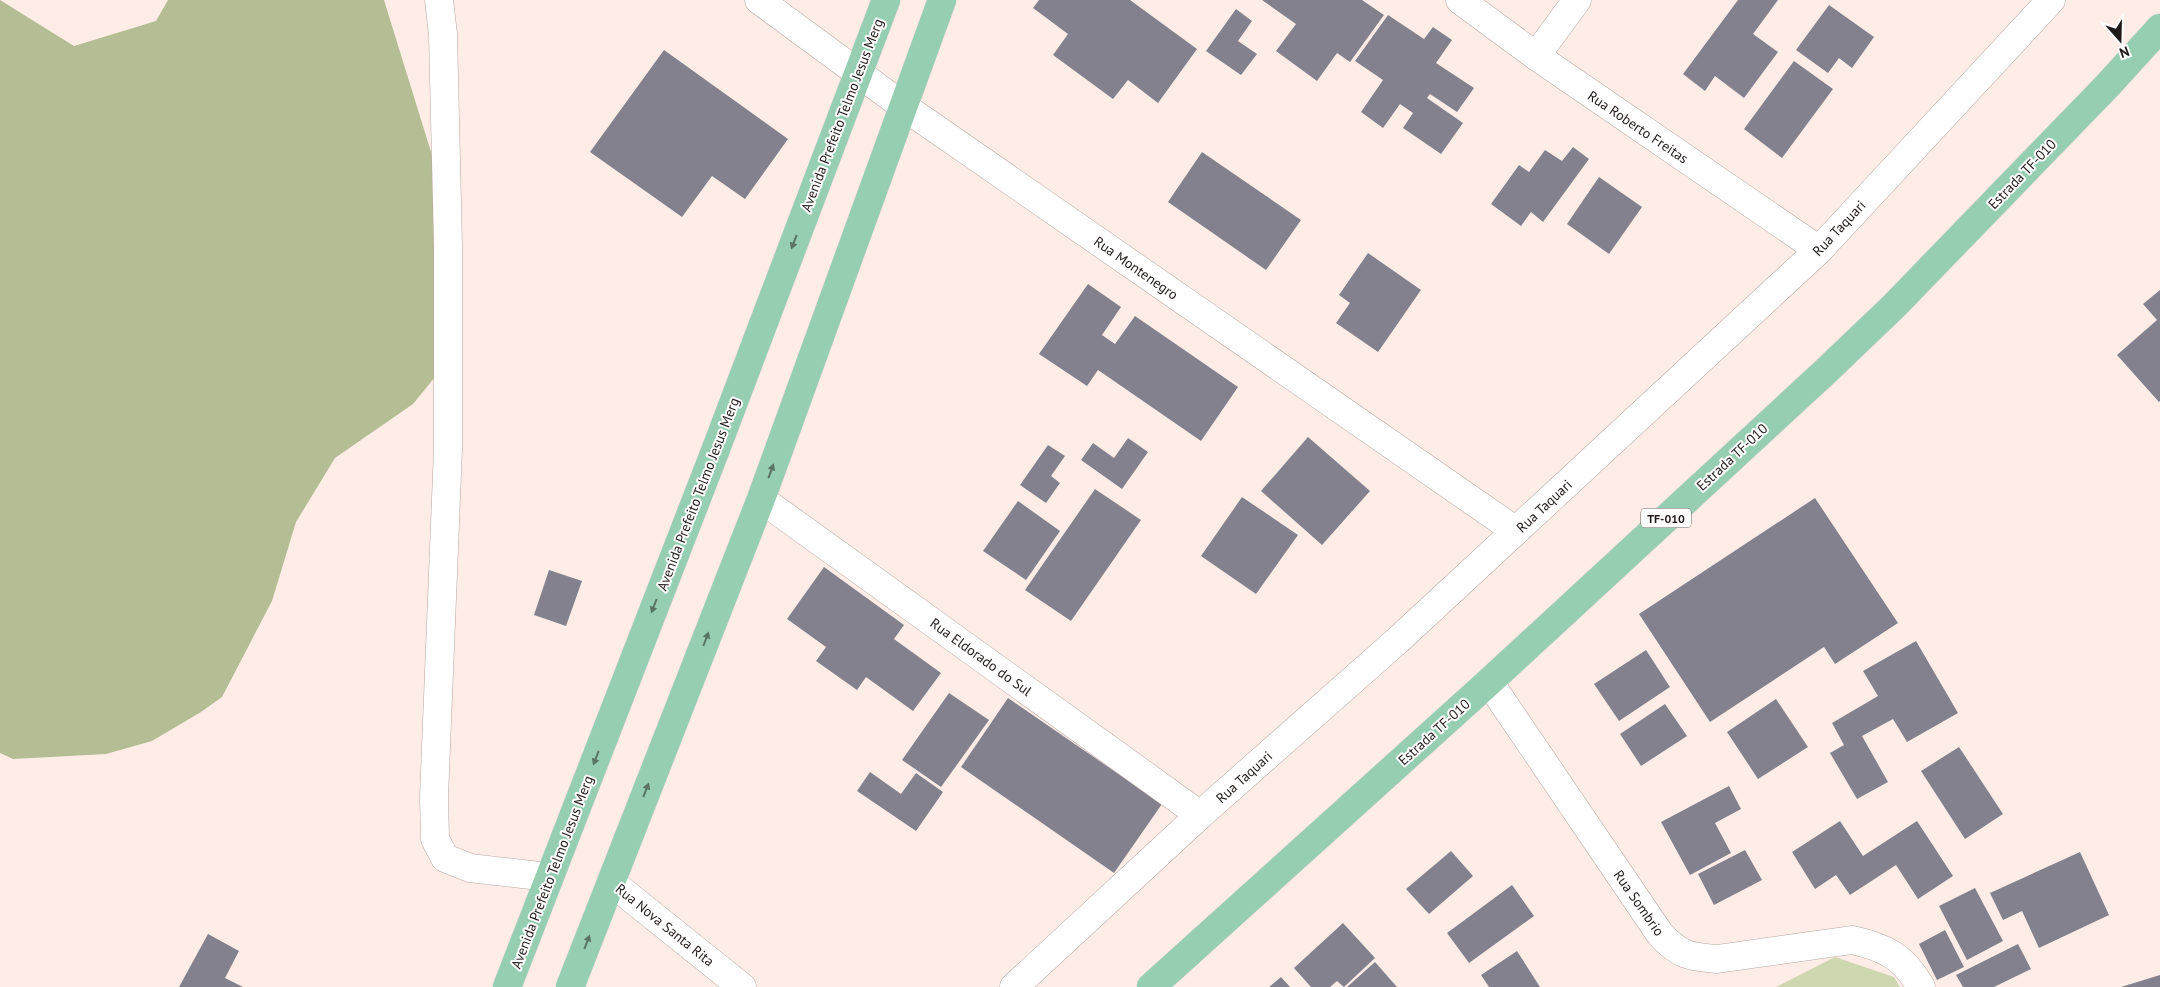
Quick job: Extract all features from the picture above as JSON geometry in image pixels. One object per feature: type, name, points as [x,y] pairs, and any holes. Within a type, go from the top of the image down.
[{"type":"main road","name":"Avenida Prefeito Telmo Jesus Merg","points":[[507,987],[714,454],[886,0]]},
{"type":"main road","points":[[570,987],[761,499],[942,0]]},
{"type":"main road","name":"Estrada TF-010","points":[[1151,987],[1489,682],[1894,306],[2108,85],[2160,28]]},
{"type":"street","points":[[439,0],[442,34],[447,227],[448,448],[434,797],[435,839],[445,858],[470,868],[549,877]]},
{"type":"street","name":"Rua Montenegro","points":[[759,0],[858,71],[903,106],[1516,531]]},
{"type":"street","name":"Rua Roberto Freitas","points":[[1460,0],[1536,56],[1819,250]]},
{"type":"street","points":[[1536,56],[1577,0]]},
{"type":"street","name":"Rua Taquari","points":[[1014,987],[1200,815],[1398,640],[1819,250],[2051,0]]},
{"type":"street","name":"Rua Eldorado do Sul","points":[[761,499],[1200,815]]},
{"type":"street","name":"Rua Sombrio","points":[[1489,682],[1660,934],[1674,949],[1695,957],[1717,959],[1852,940],[1872,944],[1890,952],[1906,965],[1921,987]]},
{"type":"street","name":"Rua Nova Santa Rita","points":[[610,882],[742,987]]},
{"type":"green space","points":[[0,0],[74,46],[156,21],[168,0],[384,0],[461,249],[448,361],[413,404],[335,458],[296,522],[272,601],[222,697],[201,712],[152,741],[106,754],[13,759],[0,753]]},
{"type":"green space","points":[[1835,957],[1894,977],[1900,987],[1776,987]]},
{"type":"building","points":[[1039,0],[1130,0],[1197,49],[1158,103],[1128,80],[1113,99],[1053,55],[1068,34],[1033,8]]},
{"type":"building","points":[[1262,0],[1362,0],[1384,15],[1350,62],[1337,53],[1317,81],[1276,51],[1296,24]]},
{"type":"building","points":[[1738,0],[1778,0],[1753,34],[1778,52],[1744,98],[1715,76],[1705,91],[1683,74]]},
{"type":"building","points":[[1829,5],[1874,37],[1852,68],[1839,58],[1828,73],[1796,50]]},
{"type":"building","points":[[1236,9],[1252,21],[1238,41],[1257,54],[1241,75],[1206,51]]},
{"type":"building","points":[[1388,15],[1424,39],[1433,27],[1452,40],[1436,63],[1474,88],[1457,112],[1430,94],[1427,98],[1463,123],[1441,154],[1403,128],[1413,113],[1400,104],[1383,128],[1361,112],[1383,80],[1355,61]]},
{"type":"building","points":[[664,50],[788,139],[745,199],[712,176],[682,217],[590,152]]},
{"type":"building","points":[[1794,61],[1833,89],[1782,158],[1744,129]]},
{"type":"building","points":[[1573,147],[1589,159],[1543,222],[1531,212],[1521,226],[1491,204],[1519,165],[1529,172],[1545,150],[1562,161]]},
{"type":"building","points":[[1202,152],[1301,220],[1266,270],[1168,202]]},
{"type":"building","points":[[1599,177],[1642,207],[1609,254],[1567,224]]},
{"type":"building","points":[[1368,253],[1421,290],[1378,352],[1336,323],[1350,303],[1339,295]]},
{"type":"building","points":[[1088,284],[1121,307],[1102,335],[1115,344],[1135,316],[1238,387],[1201,441],[1098,370],[1087,386],[1039,354]]},
{"type":"building","points":[[2160,290],[2159,402],[2117,355],[2157,320],[2143,304]]},
{"type":"building","points":[[1308,437],[1370,491],[1322,545],[1261,491]]},
{"type":"building","points":[[1128,438],[1148,452],[1122,489],[1081,460],[1093,443],[1114,458]]},
{"type":"building","points":[[1048,445],[1065,456],[1051,476],[1060,483],[1046,503],[1020,485]]},
{"type":"building","points":[[1095,489],[1141,520],[1071,621],[1025,590]]},
{"type":"building","points":[[1242,497],[1298,535],[1256,594],[1201,556]]},
{"type":"building","points":[[1815,498],[1898,623],[1835,664],[1824,647],[1710,722],[1639,614]]},
{"type":"building","points":[[1018,501],[1060,531],[1026,580],[983,551]]},
{"type":"building","points":[[824,567],[904,625],[894,639],[941,673],[913,711],[866,677],[857,690],[816,661],[826,647],[787,619]]},
{"type":"building","points":[[549,570],[582,581],[566,626],[534,615]]},
{"type":"building","points":[[1916,641],[1958,713],[1907,742],[1893,719],[1862,736],[1888,782],[1857,799],[1830,753],[1844,745],[1832,723],[1878,696],[1863,671]]},
{"type":"building","points":[[1646,650],[1670,687],[1619,721],[1594,684]]},
{"type":"building","points":[[949,693],[989,720],[941,787],[902,760]]},
{"type":"building","points":[[1008,698],[1162,804],[1114,873],[961,767]]},
{"type":"building","points":[[1776,699],[1808,747],[1758,779],[1727,732]]},
{"type":"building","points":[[1665,704],[1687,736],[1641,766],[1620,734]]},
{"type":"building","points":[[1959,747],[2003,814],[1965,839],[1921,771]]},
{"type":"building","points":[[870,772],[901,794],[916,773],[943,792],[916,831],[857,791]]},
{"type":"building","points":[[1729,786],[1741,809],[1715,823],[1731,853],[1690,875],[1661,822]]},
{"type":"building","points":[[1840,821],[1863,856],[1917,821],[1953,876],[1918,899],[1896,865],[1850,895],[1836,875],[1815,889],[1792,852]]},
{"type":"building","points":[[1745,850],[1762,880],[1714,905],[1698,874]]},
{"type":"building","points":[[1451,851],[1473,876],[1429,914],[1406,889]]},
{"type":"building","points":[[2080,852],[2109,915],[2039,948],[2022,911],[2003,920],[1990,893]]},
{"type":"building","points":[[1512,885],[1534,916],[1469,963],[1447,933]]},
{"type":"building","points":[[1975,888],[2003,941],[1967,960],[1939,906]]},
{"type":"building","points":[[1343,923],[1375,958],[1344,987],[1337,981],[1330,987],[1311,987],[1294,968]]},
{"type":"building","points":[[1945,930],[1964,967],[1937,980],[1919,944]]},
{"type":"building","points":[[208,934],[239,951],[225,978],[243,987],[179,987]]},
{"type":"building","points":[[2018,944],[2031,969],[1994,987],[1963,987],[1956,975]]},
{"type":"building","points":[[1517,951],[1540,987],[1489,987],[1481,975]]},
{"type":"building","points":[[1375,962],[1397,987],[1347,987]]},
{"type":"building","points":[[2160,975],[2160,987],[2121,987]]},
{"type":"building","points":[[1281,977],[1290,987],[1269,987]]}]
